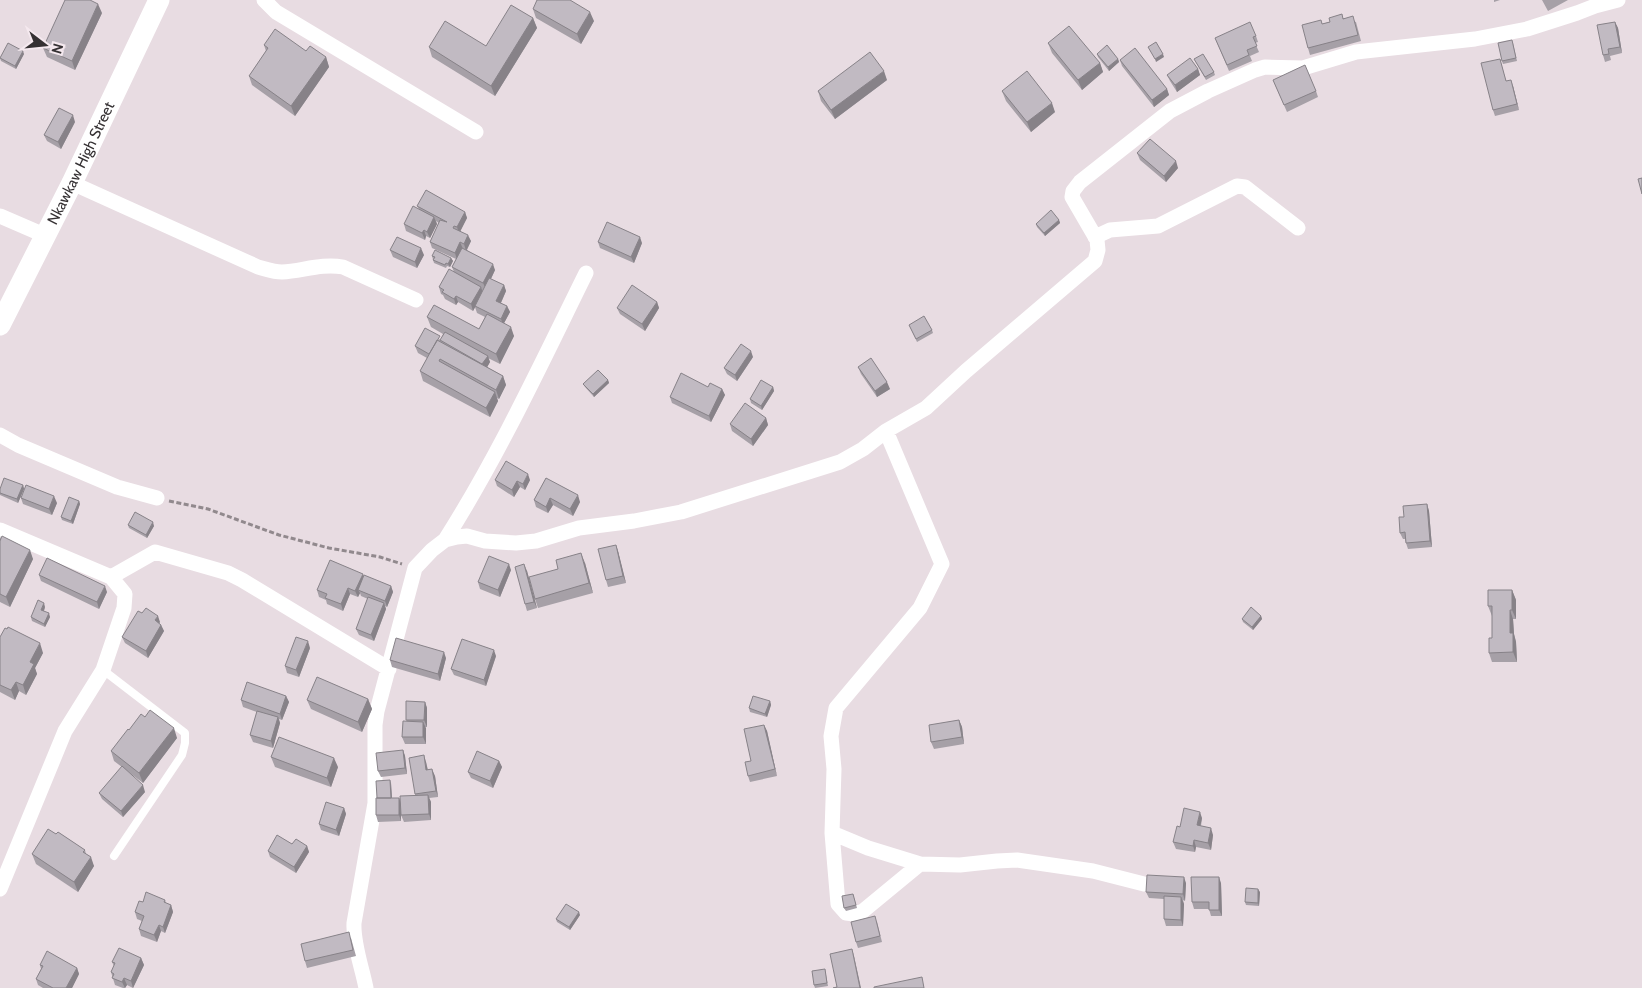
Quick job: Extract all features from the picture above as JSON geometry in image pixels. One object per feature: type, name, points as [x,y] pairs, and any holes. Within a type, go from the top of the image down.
[{"type":"main road","name":"Nkawkaw High Street","points":[[0,325],[72,183],[159,0]]},
{"type":"street","points":[[264,0],[276,12],[476,132]]},
{"type":"street","points":[[366,988],[359,954],[353,937],[375,803],[375,725],[415,568],[432,550],[445,540],[457,536],[467,536],[485,541],[516,543],[536,541],[579,528],[634,521],[681,512],[840,462],[863,449],[886,431],[926,408],[1095,260],[1098,240],[1072,197],[1073,191],[1080,182],[1170,111],[1208,91],[1265,67],[1302,68],[1356,52],[1475,39],[1527,29],[1618,0]]},
{"type":"street","points":[[72,183],[258,267],[283,272],[332,265],[343,267],[416,300]]},
{"type":"street","points":[[1095,237],[1110,230],[1158,226],[1237,186],[1245,187],[1298,228]]},
{"type":"street","points":[[0,216],[44,235]]},
{"type":"street","points":[[445,540],[470,500],[506,435],[586,274]]},
{"type":"street","points":[[886,431],[942,564],[920,608],[836,708],[831,736],[834,769],[832,833],[838,904],[846,913],[854,914],[863,911],[920,864]]},
{"type":"street","points":[[0,436],[117,487],[157,498]]},
{"type":"street","points":[[0,530],[111,577],[125,594],[124,608],[103,670],[65,731],[0,889]]},
{"type":"street","points":[[111,577],[155,552],[228,573],[389,669]]},
{"type":"street","points":[[832,833],[868,848],[920,864],[960,865],[1017,860],[1093,872],[1144,884]]},
{"type":"lane","points":[[103,670],[185,733],[182,755],[114,856]]},
{"type":"path","points":[[157,498],[208,509],[280,535],[329,548],[380,556],[415,568]]},
{"type":"building","points":[[65,0],[90,0],[98,4],[72,61],[43,48]]},
{"type":"building","points":[[537,0],[570,0],[590,12],[577,34],[533,9]]},
{"type":"building","points":[[511,5],[533,18],[491,86],[429,47],[445,21],[486,46]]},
{"type":"building","points":[[1342,14],[1343,19],[1353,16],[1358,35],[1308,48],[1302,25],[1321,20],[1322,24],[1330,22],[1329,18]]},
{"type":"building","points":[[1250,22],[1256,36],[1253,37],[1257,46],[1247,50],[1249,55],[1227,65],[1215,38]]},
{"type":"building","points":[[1615,22],[1620,47],[1608,49],[1609,54],[1603,55],[1597,25]]},
{"type":"building","points":[[1069,26],[1100,63],[1078,80],[1048,43]]},
{"type":"building","points":[[275,29],[306,51],[310,46],[326,57],[291,106],[249,76],[268,48],[264,45]]},
{"type":"building","points":[[1512,40],[1516,58],[1502,61],[1498,43]]},
{"type":"building","points":[[1156,42],[1163,54],[1155,59],[1148,47]]},
{"type":"building","points":[[8,43],[23,51],[15,66],[0,58]]},
{"type":"building","points":[[1107,45],[1118,59],[1108,67],[1097,54]]},
{"type":"building","points":[[1135,48],[1167,89],[1152,100],[1120,60]]},
{"type":"building","points":[[870,52],[884,71],[831,110],[818,91]]},
{"type":"building","points":[[1203,54],[1214,72],[1205,77],[1194,59]]},
{"type":"building","points":[[1190,58],[1198,69],[1175,85],[1167,75]]},
{"type":"building","points":[[1500,59],[1506,81],[1511,80],[1517,104],[1493,110],[1481,63]]},
{"type":"building","points":[[1305,65],[1316,91],[1284,105],[1273,80]]},
{"type":"building","points":[[1027,71],[1052,103],[1027,122],[1002,91]]},
{"type":"building","points":[[59,108],[73,115],[58,142],[44,135]]},
{"type":"building","points":[[1150,139],[1176,161],[1164,176],[1137,153]]},
{"type":"building","points":[[1642,178],[1642,194],[1638,179]]},
{"type":"building","points":[[426,190],[465,212],[457,227],[454,226],[453,228],[468,235],[464,244],[460,242],[455,253],[430,242],[440,220],[447,222],[417,206]]},
{"type":"building","points":[[413,206],[434,217],[427,232],[424,230],[422,233],[404,224]]},
{"type":"building","points":[[1051,210],[1059,220],[1044,233],[1036,224]]},
{"type":"building","points":[[607,222],[640,237],[631,257],[598,242]]},
{"type":"building","points":[[397,237],[421,248],[415,262],[390,250]]},
{"type":"building","points":[[462,248],[493,264],[483,283],[452,267]]},
{"type":"building","points":[[435,250],[451,258],[448,264],[446,263],[445,265],[433,260],[435,257],[432,256]]},
{"type":"building","points":[[449,269],[481,287],[471,304],[456,296],[454,299],[442,292],[444,290],[439,287]]},
{"type":"building","points":[[489,278],[504,285],[496,301],[507,306],[501,319],[475,306]]},
{"type":"building","points":[[632,285],[657,302],[642,324],[617,308]]},
{"type":"building","points":[[434,305],[479,329],[487,314],[511,327],[496,354],[427,317]]},
{"type":"building","points":[[924,316],[932,330],[916,339],[909,325]]},
{"type":"building","points":[[425,328],[440,336],[429,354],[415,346]]},
{"type":"building","points":[[445,332],[488,356],[482,364],[440,340]]},
{"type":"building","points":[[437,340],[503,376],[496,390],[440,359],[439,361],[495,392],[486,408],[420,371]]},
{"type":"building","points":[[741,344],[751,351],[735,375],[724,368]]},
{"type":"building","points":[[871,358],[887,382],[875,391],[858,367]]},
{"type":"building","points":[[598,370],[608,380],[593,394],[583,384]]},
{"type":"building","points":[[681,373],[708,387],[710,383],[722,389],[709,416],[670,397]]},
{"type":"building","points":[[761,380],[773,387],[761,406],[750,399]]},
{"type":"building","points":[[745,403],[766,418],[751,439],[730,424]]},
{"type":"building","points":[[506,461],[528,474],[523,484],[517,481],[512,490],[495,480]]},
{"type":"building","points":[[4,478],[23,485],[17,499],[0,493]]},
{"type":"building","points":[[546,478],[578,495],[570,509],[550,498],[546,507],[534,500]]},
{"type":"building","points":[[26,485],[54,496],[49,509],[21,498]]},
{"type":"building","points":[[69,497],[79,501],[71,521],[61,517]]},
{"type":"building","points":[[1427,504],[1430,541],[1406,543],[1405,532],[1400,533],[1399,517],[1404,517],[1403,506]]},
{"type":"building","points":[[135,512],[153,522],[146,535],[128,525]]},
{"type":"building","points":[[2,536],[30,550],[6,597],[0,594],[0,541]]},
{"type":"building","points":[[616,545],[623,576],[606,580],[598,549]]},
{"type":"building","points":[[581,553],[589,583],[535,599],[529,577],[558,569],[556,560]]},
{"type":"building","points":[[489,556],[509,564],[498,590],[478,582]]},
{"type":"building","points":[[47,558],[105,586],[97,602],[39,575]]},
{"type":"building","points":[[330,560],[363,574],[355,591],[348,588],[341,604],[325,598],[327,594],[317,590]]},
{"type":"building","points":[[524,564],[534,602],[525,604],[515,567]]},
{"type":"building","points":[[364,575],[391,586],[385,601],[358,590]]},
{"type":"building","points":[[1488,590],[1512,590],[1510,633],[1513,633],[1513,652],[1489,653],[1489,638],[1492,638],[1492,606],[1488,606]]},
{"type":"building","points":[[368,597],[384,603],[371,635],[356,629]]},
{"type":"building","points":[[38,600],[44,603],[41,610],[49,613],[44,624],[31,617]]},
{"type":"building","points":[[1251,607],[1261,616],[1252,627],[1242,619]]},
{"type":"building","points":[[146,608],[158,616],[155,620],[161,625],[146,651],[122,637],[138,611],[142,613]]},
{"type":"building","points":[[8,627],[40,643],[30,662],[34,664],[23,685],[16,682],[11,690],[0,685],[0,637],[5,628],[7,629]]},
{"type":"building","points":[[296,637],[308,641],[296,670],[285,666]]},
{"type":"building","points":[[396,638],[444,652],[438,674],[390,660]]},
{"type":"building","points":[[462,639],[494,650],[484,680],[451,669]]},
{"type":"building","points":[[317,677],[368,699],[358,722],[307,700]]},
{"type":"building","points":[[247,682],[286,696],[280,714],[241,700]]},
{"type":"building","points":[[753,696],[770,701],[765,714],[749,708]]},
{"type":"building","points":[[406,701],[425,702],[424,720],[406,720]]},
{"type":"building","points":[[150,710],[174,728],[139,773],[111,751],[141,714],[145,717]]},
{"type":"building","points":[[257,711],[278,717],[271,741],[250,735]]},
{"type":"building","points":[[959,720],[962,737],[931,742],[929,725]]},
{"type":"building","points":[[403,721],[423,722],[423,737],[402,737]]},
{"type":"building","points":[[764,725],[775,769],[748,776],[745,762],[751,761],[744,729]]},
{"type":"building","points":[[279,737],[334,758],[327,778],[271,757]]},
{"type":"building","points":[[403,750],[405,768],[378,771],[376,753]]},
{"type":"building","points":[[477,751],[499,761],[490,781],[468,772]]},
{"type":"building","points":[[424,755],[426,770],[432,769],[436,791],[415,794],[409,758]]},
{"type":"building","points":[[122,766],[143,785],[121,811],[99,793]]},
{"type":"building","points":[[390,780],[391,798],[377,798],[376,781]]},
{"type":"building","points":[[428,795],[429,814],[401,815],[400,796]]},
{"type":"building","points":[[376,798],[399,798],[399,815],[376,815]]},
{"type":"building","points":[[326,802],[344,808],[336,830],[319,824]]},
{"type":"building","points":[[1184,808],[1200,812],[1197,825],[1211,828],[1208,843],[1194,840],[1193,846],[1173,842],[1177,826],[1180,827]]},
{"type":"building","points":[[48,829],[56,834],[58,832],[85,850],[83,852],[91,857],[74,882],[32,854]]},
{"type":"building","points":[[277,835],[292,844],[296,839],[307,846],[294,867],[268,851]]},
{"type":"building","points":[[1147,875],[1184,877],[1183,894],[1146,892]]},
{"type":"building","points":[[1191,877],[1219,877],[1219,910],[1209,910],[1209,902],[1192,902]]},
{"type":"building","points":[[1246,888],[1258,889],[1258,903],[1245,902]]},
{"type":"building","points":[[146,892],[165,900],[164,902],[171,905],[163,927],[159,925],[154,935],[139,929],[144,916],[135,912],[139,901],[143,902]]},
{"type":"building","points":[[853,894],[856,905],[844,908],[842,896]]},
{"type":"building","points":[[1164,896],[1181,897],[1181,920],[1164,919]]},
{"type":"building","points":[[566,904],[579,912],[569,927],[556,919]]},
{"type":"building","points":[[875,916],[880,936],[856,942],[851,922]]},
{"type":"building","points":[[349,932],[353,950],[305,961],[301,944]]},
{"type":"building","points":[[119,948],[141,958],[131,981],[124,978],[122,982],[112,978],[114,974],[111,972],[115,963],[112,962]]},
{"type":"building","points":[[852,949],[860,988],[833,988],[837,987],[830,954]]},
{"type":"building","points":[[47,951],[77,968],[66,988],[53,988],[36,979],[43,966],[40,965]]},
{"type":"building","points":[[825,969],[827,983],[814,985],[812,971]]},
{"type":"building","points":[[922,977],[924,988],[874,988],[874,987]]}]
